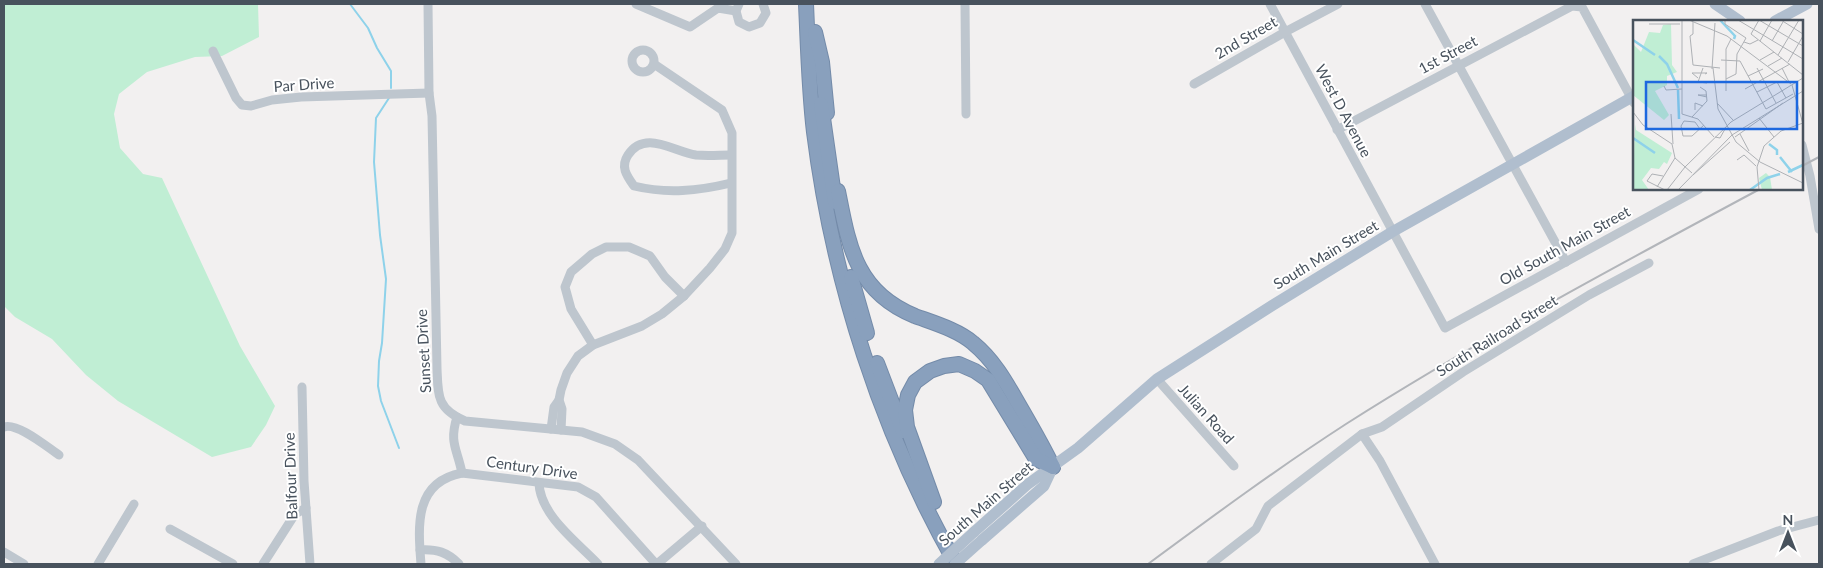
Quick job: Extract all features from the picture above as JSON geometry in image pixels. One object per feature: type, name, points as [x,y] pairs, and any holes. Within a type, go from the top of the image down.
[{"type":"highway","points":[[806,4],[808,70],[814,132],[836,252],[849,306],[880,402],[930,504],[956,564]]},
{"type":"highway","points":[[814,4],[822,113],[829,167],[850,272],[882,378],[930,504],[965,564]]},
{"type":"highway","points":[[816,32],[822,62],[834,168],[846,230],[854,258],[863,276],[886,301],[905,312],[966,338],[986,354],[998,370],[1053,467]]},
{"type":"highway","points":[[950,564],[934,532],[930,504],[907,427],[905,410],[908,395],[915,382],[930,371],[944,366],[959,364],[975,371],[988,380],[1036,459],[1053,467]]},
{"type":"main road","points":[[1777,20],[1807,4]]},
{"type":"main road","points":[[1723,9],[1739,20]]},
{"type":"main road","name":"South Main Street","points":[[939,564],[1044,486],[1053,467],[1078,448],[1157,379],[1392,232],[1512,164],[1633,99]]},
{"type":"main road","name":"South Main Street","points":[[956,564],[978,536]]},
{"type":"street","name":"Sunset Drive","points":[[428,4],[438,390],[440,401],[446,410],[457,417]]},
{"type":"street","points":[[636,4],[690,27],[718,8],[737,7],[739,22],[749,27],[760,24],[766,13],[763,4]]},
{"type":"street","points":[[965,4],[966,114]]},
{"type":"street","name":"West D Avenue","points":[[1270,4],[1445,328]]},
{"type":"street","name":"2nd Street","points":[[1194,84],[1338,4]]},
{"type":"street","points":[[1425,4],[1566,262]]},
{"type":"street","name":"1st Street","points":[[1337,130],[1572,6],[1582,7],[1633,99]]},
{"type":"street","name":"Par Drive","points":[[213,51],[236,98],[242,105],[251,106],[272,100],[301,97],[429,93]]},
{"type":"street","points":[[551,428],[554,407],[559,400],[564,381],[572,364],[578,356],[593,345],[642,326],[662,314],[684,296],[725,250],[732,233],[732,133],[722,110],[654,64]]},
{"type":"street","points":[[731,155],[695,154],[661,143],[645,144],[633,148],[625,160],[625,173],[634,186],[650,190],[682,192],[731,182]]},
{"type":"street","points":[[1803,149],[1810,176],[1819,229]]},
{"type":"street","name":"Old South Main Street","points":[[1445,328],[1566,262],[1684,192]]},
{"type":"street","points":[[593,345],[571,309],[565,287],[571,272],[592,254],[606,247],[630,247],[650,256],[665,276],[684,296]]},
{"type":"street","name":"South Railroad Street","points":[[1211,564],[1256,529],[1268,506],[1362,434],[1382,427],[1463,372],[1589,295],[1649,263]]},
{"type":"street","name":"Julian Road","points":[[1157,379],[1234,466]]},
{"type":"street","name":"Balfour Drive","points":[[302,387],[310,564]]},
{"type":"street","points":[[559,400],[562,409],[562,430]]},
{"type":"street","points":[[421,564],[420,512],[426,496],[436,484],[446,477],[462,473],[452,432],[457,417],[480,423],[551,428],[592,434],[615,444],[638,460],[736,564]]},
{"type":"street","points":[[4,427],[16,427],[59,455]]},
{"type":"street","points":[[1362,434],[1380,460],[1435,564]]},
{"type":"street","name":"Century Drive","points":[[462,473],[578,487],[588,491],[596,497],[657,564]]},
{"type":"street","points":[[538,482],[545,508],[598,564]]},
{"type":"street","points":[[98,564],[134,504]]},
{"type":"street","points":[[263,564],[294,514],[306,508]]},
{"type":"street","points":[[1693,564],[1778,531],[1819,520]]},
{"type":"street","points":[[657,564],[702,526]]},
{"type":"street","points":[[170,529],[233,564]]},
{"type":"street","points":[[420,550],[443,552],[450,555],[459,564]]},
{"type":"street","points":[[4,552],[24,564]]},
{"type":"green space","points":[[4,4],[258,4],[259,37],[222,56],[195,57],[147,72],[119,94],[114,114],[120,148],[143,174],[162,178],[240,346],[275,406],[266,425],[251,447],[212,457],[118,401],[86,375],[52,339],[15,317],[4,306]]},
{"type":"waterway","points":[[350,4],[368,28],[391,71],[391,88]]},
{"type":"waterway","points":[[389,98],[376,118],[374,162],[386,279],[378,386],[381,401],[399,448]]},
{"type":"railway","points":[[1803,165],[1819,157]]},
{"type":"railway","points":[[1148,564],[1221,510],[1346,424],[1448,362],[1551,303],[1758,190]]}]
